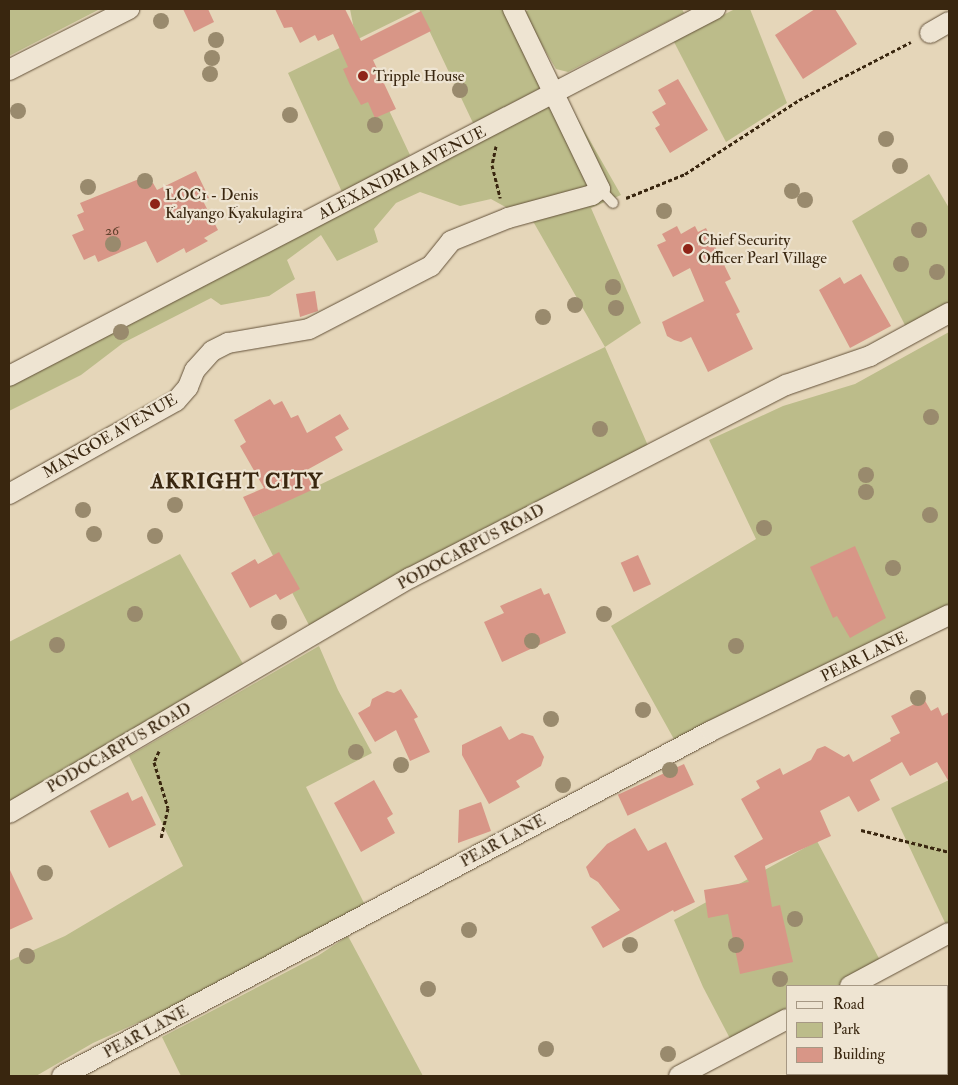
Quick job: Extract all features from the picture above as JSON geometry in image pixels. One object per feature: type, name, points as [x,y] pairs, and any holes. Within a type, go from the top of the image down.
[{"type":"street","points":[[9,70],[129,9]]},
{"type":"street","points":[[513,9],[606,196]]},
{"type":"street","name":"ALEXANDRIA AVENUE","points":[[9,376],[556,94],[715,9]]},
{"type":"street","points":[[930,33],[949,22]]},
{"type":"street","name":"MANGOE AVENUE","points":[[9,494],[176,401],[188,388],[195,370],[212,351],[228,343],[309,329],[430,266],[451,241],[475,230],[592,195],[606,196]]},
{"type":"street","name":"PODOCARPUS ROAD","points":[[9,813],[410,578],[786,385],[870,356],[949,313]]},
{"type":"street","name":"PEAR LANE","points":[[62,1076],[711,731],[949,615]]},
{"type":"street","points":[[852,985],[949,934]]},
{"type":"street","points":[[679,1076],[786,1021]]},
{"type":"path","points":[[606,196],[685,174],[799,100],[930,33]]},
{"type":"path","points":[[500,123],[492,165],[499,197],[529,213]]},
{"type":"path","points":[[160,746],[154,762],[168,808],[162,838]]},
{"type":"path","points":[[862,830],[949,852]]},
{"type":"green space","points":[[9,9],[100,9],[9,56]]},
{"type":"green space","points":[[350,9],[419,9],[356,40]]},
{"type":"green space","points":[[419,9],[506,9],[543,81],[539,89],[473,123]]},
{"type":"green space","points":[[530,9],[682,9],[684,13],[568,72],[556,69],[523,13]]},
{"type":"green space","points":[[735,9],[750,9],[787,103],[726,142],[673,40]]},
{"type":"green space","points":[[356,40],[410,155],[342,192],[288,73]]},
{"type":"green space","points":[[565,97],[621,195],[591,208],[641,323],[605,347],[534,223],[491,199],[460,206],[420,192],[396,203],[374,229],[378,242],[337,261],[321,235],[287,260],[295,279],[269,296],[221,305],[211,298],[123,343],[81,375],[9,411],[9,382]]},
{"type":"green space","points":[[929,174],[949,208],[949,314],[910,335],[852,221]]},
{"type":"green space","points":[[949,332],[949,607],[675,741],[611,626],[756,539],[709,440],[783,406],[855,384]]},
{"type":"green space","points":[[605,347],[649,448],[311,629],[253,517]]},
{"type":"green space","points":[[180,554],[246,669],[9,814],[9,642]]},
{"type":"green space","points":[[319,646],[338,690],[372,753],[306,787],[365,905],[221,985],[93,1043],[36,1076],[9,1076],[9,961],[65,936],[183,866],[129,756]]},
{"type":"green space","points":[[949,780],[949,928],[948,929],[891,808]]},
{"type":"green space","points":[[817,841],[883,966],[849,985],[786,985],[786,1021],[735,1048],[703,987],[674,920]]},
{"type":"green space","points":[[348,936],[423,1076],[181,1076],[162,1037],[319,955]]},
{"type":"green space","points":[[794,1075],[879,1075],[879,1076]]},
{"type":"building","points":[[183,9],[208,9],[214,22],[194,32]]},
{"type":"building","points":[[275,9],[345,9],[361,41],[421,11],[431,31],[373,60],[396,109],[375,118],[368,102],[361,105],[350,85],[343,69],[348,67],[333,34],[318,41],[315,35],[300,43],[292,27],[284,28]]},
{"type":"building","points":[[815,9],[835,9],[857,44],[803,79],[775,35]]},
{"type":"building","points":[[678,79],[708,130],[670,153],[655,128],[660,125],[652,112],[666,104],[658,90]]},
{"type":"building","points":[[196,171],[209,198],[203,201],[218,230],[204,238],[208,241],[186,253],[184,248],[157,263],[146,241],[98,262],[95,255],[84,260],[72,235],[84,230],[77,215],[84,212],[80,203],[139,179],[143,187],[153,183],[157,190]]},
{"type":"building","points":[[677,226],[681,234],[695,226],[698,232],[706,228],[731,279],[725,282],[740,312],[736,314],[753,349],[708,372],[691,337],[681,342],[674,340],[667,336],[662,322],[704,301],[690,268],[673,277],[657,245],[666,241],[662,234]]},
{"type":"building","points":[[861,274],[891,326],[850,348],[819,290],[840,277],[844,284]]},
{"type":"building","points":[[315,291],[318,311],[300,317],[296,294]]},
{"type":"building","points":[[270,399],[274,405],[282,401],[291,418],[298,415],[307,433],[340,414],[349,429],[335,437],[343,450],[305,471],[314,489],[253,517],[243,497],[264,488],[240,446],[246,442],[234,420]]},
{"type":"building","points":[[855,546],[886,618],[850,638],[837,616],[833,618],[810,567]]},
{"type":"building","points":[[279,552],[300,589],[280,600],[276,594],[250,608],[231,573],[255,559],[258,564]]},
{"type":"building","points":[[638,555],[651,584],[634,592],[621,563]]},
{"type":"building","points":[[541,588],[544,595],[549,593],[566,633],[502,662],[484,622],[504,613],[500,606]]},
{"type":"building","points":[[401,689],[418,717],[414,719],[430,752],[410,761],[396,730],[375,742],[358,713],[370,706],[372,699],[387,691],[394,693]]},
{"type":"building","points":[[924,699],[931,711],[938,707],[942,716],[949,712],[949,782],[937,762],[910,776],[902,762],[870,780],[880,800],[858,812],[849,796],[820,811],[831,836],[765,866],[772,907],[780,905],[793,962],[740,974],[728,914],[708,918],[704,890],[749,882],[734,856],[763,839],[741,799],[760,788],[756,781],[780,768],[783,775],[811,760],[817,749],[825,746],[844,757],[849,754],[853,762],[891,741],[890,738],[900,733],[891,716]]},
{"type":"building","points":[[501,726],[509,740],[522,733],[533,736],[544,757],[541,766],[516,781],[520,787],[489,804],[462,755],[462,745]]},
{"type":"building","points":[[684,764],[694,785],[628,816],[618,795]]},
{"type":"building","points":[[374,780],[393,814],[387,818],[395,833],[361,852],[334,803]]},
{"type":"building","points":[[128,792],[132,801],[142,796],[156,825],[109,848],[90,811]]},
{"type":"building","points":[[481,802],[491,831],[458,843],[459,810]]},
{"type":"building","points":[[635,828],[648,851],[666,842],[695,902],[674,912],[673,910],[603,948],[591,927],[620,910],[598,882],[590,877],[586,867],[607,844]]},
{"type":"building","points":[[9,868],[33,919],[9,930]]},
{"type":"place","name":"Tripple House","points":[[363,76]]},
{"type":"place","name":"LOC1 - Denis Kalyango Kyakulagira","points":[[155,204]]},
{"type":"place","name":"Chief Security Officer Pearl Village","points":[[688,249]]},
{"type":"district","name":"AKRIGHT CITY","points":[[237,482]]}]
